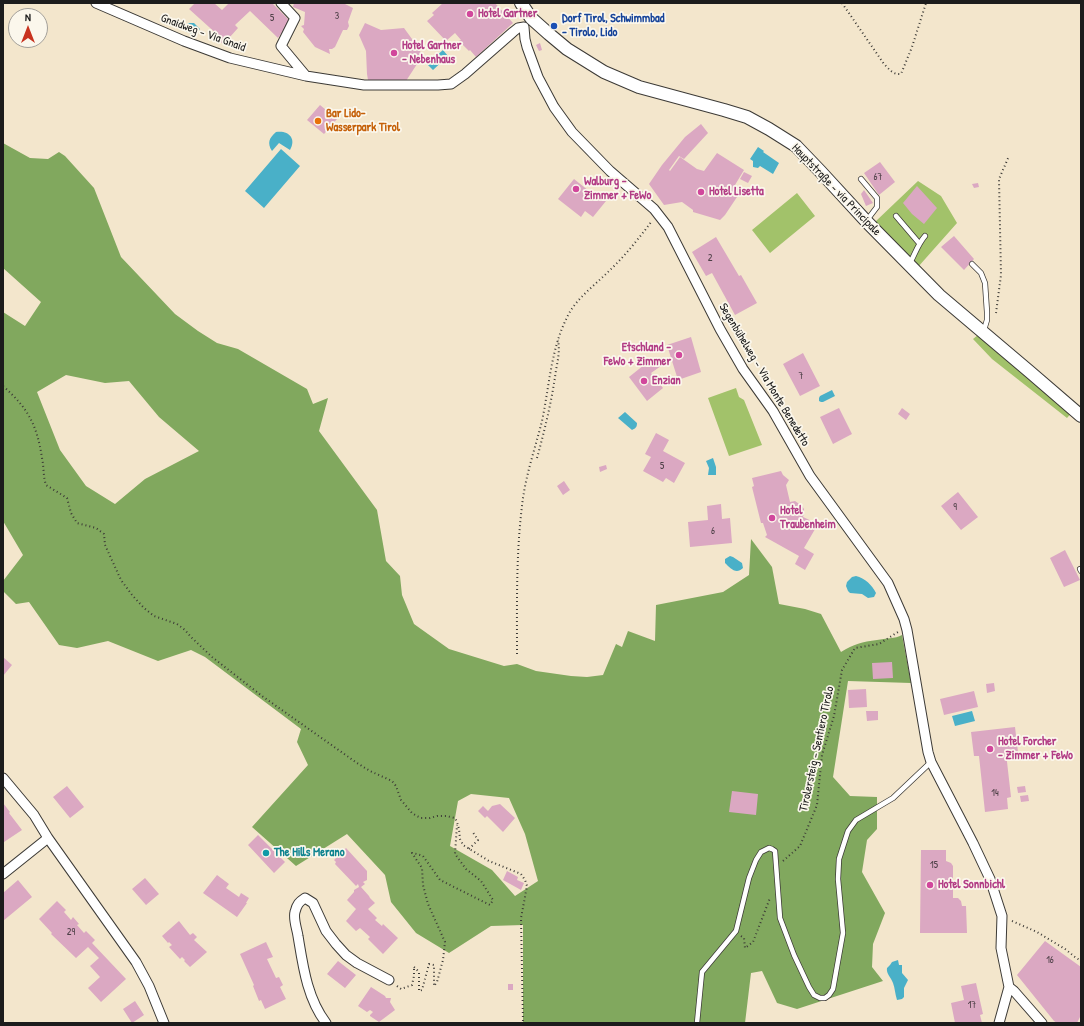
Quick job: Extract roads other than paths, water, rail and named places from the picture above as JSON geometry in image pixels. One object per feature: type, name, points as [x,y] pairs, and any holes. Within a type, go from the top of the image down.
[{"type":"street","name":"Gnaidweg - Via Gnaid","points":[[96,3],[184,41],[230,58],[306,76],[364,85],[451,84],[465,74],[513,32],[528,22]]},
{"type":"street","points":[[280,3],[295,18],[281,46],[306,76]]},
{"type":"street","name":"Hauptstraße - via Principale","points":[[521,3],[528,22],[549,34],[567,49],[604,72],[640,87],[747,117],[796,146],[866,221],[939,295],[1081,416]]},
{"type":"street","name":"Segenbühelweg - Via Monte Benedetto","points":[[528,22],[525,39],[527,47],[536,71],[554,107],[572,132],[610,171],[649,204],[658,213],[668,227],[720,329],[743,369],[773,411],[810,476],[888,583],[904,619],[907,630],[921,719],[931,762],[990,879],[1002,916],[1001,948],[1009,987]]},
{"type":"street","points":[[3,778],[34,815],[48,838],[136,962],[149,986],[164,1023]]},
{"type":"street","points":[[3,874],[48,838]]},
{"type":"street","points":[[326,1023],[320,1016],[309,989],[294,914],[297,903],[305,898],[313,903],[326,931],[346,955],[357,963],[389,980]]},
{"type":"street","points":[[999,1023],[1009,987],[1042,1023]]},
{"type":"lane","points":[[861,179],[877,198],[877,207],[866,221]]},
{"type":"lane","points":[[896,216],[919,243]]},
{"type":"lane","points":[[909,265],[919,243],[925,236]]},
{"type":"lane","points":[[972,264],[982,273],[985,283],[987,320],[983,332]]},
{"type":"lane","points":[[697,1023],[702,972],[736,931],[749,878],[761,852],[769,848],[775,851],[780,918],[794,955],[814,995],[820,998],[829,996],[833,989],[843,933],[838,879],[839,858],[848,831],[856,820],[893,798],[931,762]]},
{"type":"water","points":[[188,23],[194,23],[200,29],[194,35],[185,31]]},
{"type":"water","points":[[443,50],[448,56],[433,70],[427,64]]},
{"type":"water","points":[[276,132],[284,132],[290,136],[292,139],[292,146],[290,150],[279,143],[272,151],[270,141]]},
{"type":"water","points":[[758,147],[779,163],[773,174],[760,166],[758,168],[753,167],[753,161],[750,159]]},
{"type":"water","points":[[281,149],[300,166],[264,208],[245,191]]},
{"type":"water","points":[[832,390],[835,396],[823,402],[819,401],[820,396]]},
{"type":"water","points":[[625,412],[637,423],[637,426],[632,430],[618,418]]},
{"type":"water","points":[[713,458],[716,467],[716,475],[708,475],[709,468],[706,461]]},
{"type":"water","points":[[730,556],[742,563],[743,568],[736,571],[729,567],[725,563],[725,559]]},
{"type":"water","points":[[856,576],[865,580],[872,587],[876,593],[874,597],[868,598],[862,594],[850,593],[848,591],[846,586],[847,582],[852,577]]},
{"type":"water","points":[[972,711],[975,721],[955,726],[952,716]]},
{"type":"water","points":[[898,960],[899,965],[902,965],[902,973],[908,980],[904,988],[904,997],[897,1000],[894,985],[888,974],[887,968],[892,962]]},
{"type":"place","name":"Hotel Gartner","points":[[470,14]]},
{"type":"place","name":"Dorf Tirol, Schwimmbad - Tirolo, Lido","points":[[554,26]]},
{"type":"place","name":"Hotel Gartner - Nebenhaus","points":[[394,53]]},
{"type":"place","name":"Bar Lido- Wasserpark Tirol","points":[[318,121]]},
{"type":"place","name":"Walburg - Zimmer + FeWo","points":[[576,189]]},
{"type":"place","name":"Hotel Lisetta","points":[[701,192]]},
{"type":"place","name":"Etschland - FeWo + Zimmer","points":[[679,355]]},
{"type":"place","name":"Enzian","points":[[644,381]]},
{"type":"place","name":"Hotel Traubenheim","points":[[772,518]]},
{"type":"place","name":"Hotel Forcher - Zimmer + FeWo","points":[[990,749]]},
{"type":"place","name":"The Hills Merano","points":[[266,853]]},
{"type":"place","name":"Hotel Sonnbichl","points":[[930,885]]}]
